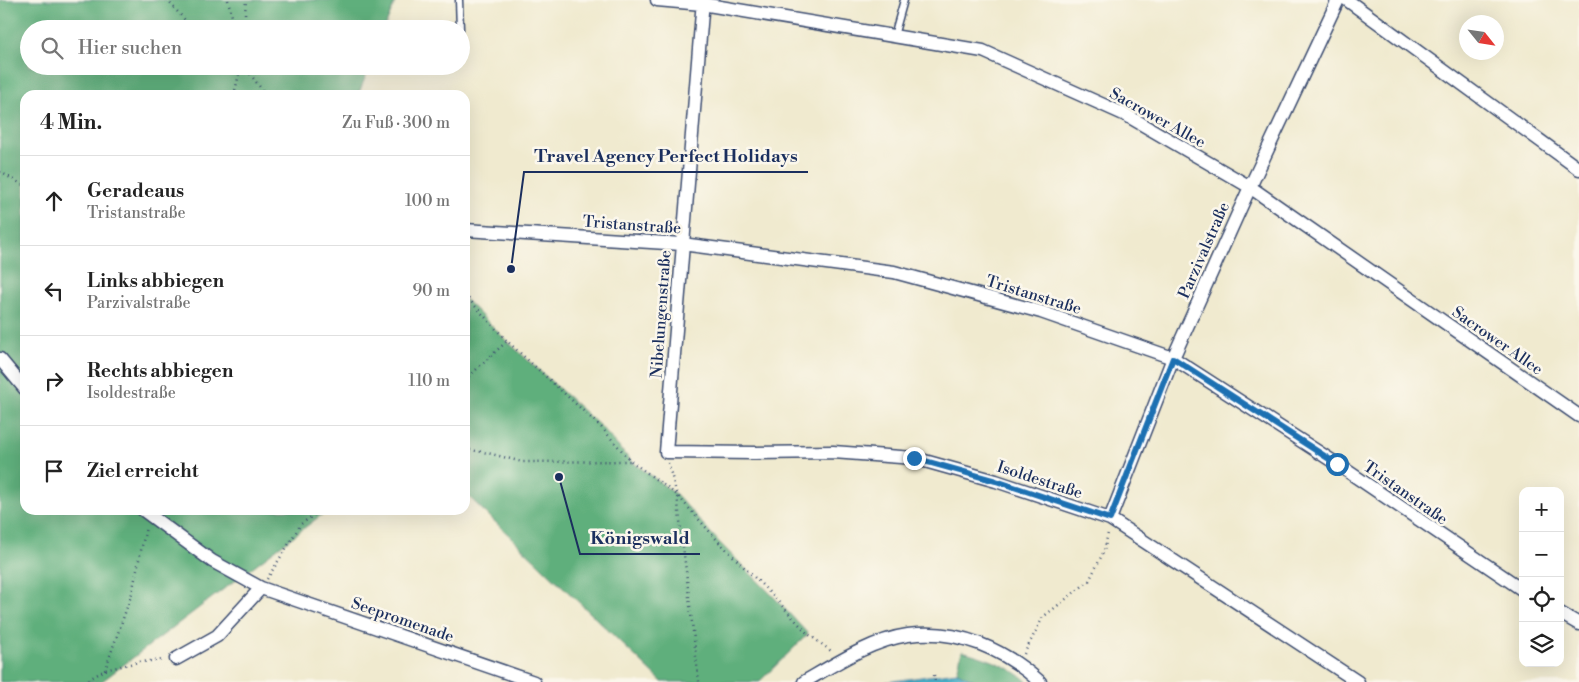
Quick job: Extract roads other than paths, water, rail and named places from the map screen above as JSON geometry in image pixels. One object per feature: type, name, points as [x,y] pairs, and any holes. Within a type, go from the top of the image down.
[{"type":"street","name":"Sacrower Allee","points":[[658,0],[703,2],[983,51],[1128,116],[1250,187],[1579,416]]},
{"type":"street","name":"Parzivalstraße","points":[[1110,519],[1173,358],[1250,187],[1338,0]]},
{"type":"street","points":[[1347,0],[1579,169]]},
{"type":"street","name":"Nibelungenstraße","points":[[666,452],[703,2]]},
{"type":"street","name":"Tristanstraße","points":[[470,230],[682,244],[894,272],[1041,312],[1173,358],[1337,464],[1519,587]]},
{"type":"street","points":[[0,359],[20,382]]},
{"type":"street","name":"Isoldestraße","points":[[666,452],[833,452],[914,458],[996,481],[1110,519],[1358,682]]},
{"type":"street","name":"Seepromenade","points":[[150,515],[212,561],[261,588],[534,682]]},
{"type":"street","points":[[176,659],[217,636],[261,588]]},
{"type":"street","points":[[1564,615],[1579,624]]},
{"type":"street","points":[[804,682],[843,660],[885,642],[907,635],[943,634],[982,644],[1019,664],[1040,682]]},
{"type":"lane","points":[[459,0],[460,20]]},
{"type":"lane","points":[[894,36],[904,0]]},
{"type":"water","points":[[957,672],[978,682],[886,682]]},
{"type":"place","name":"Travel Agency Perfect Holidays","points":[[511,269]]},
{"type":"place","name":"Königswald","points":[[559,477]]}]
